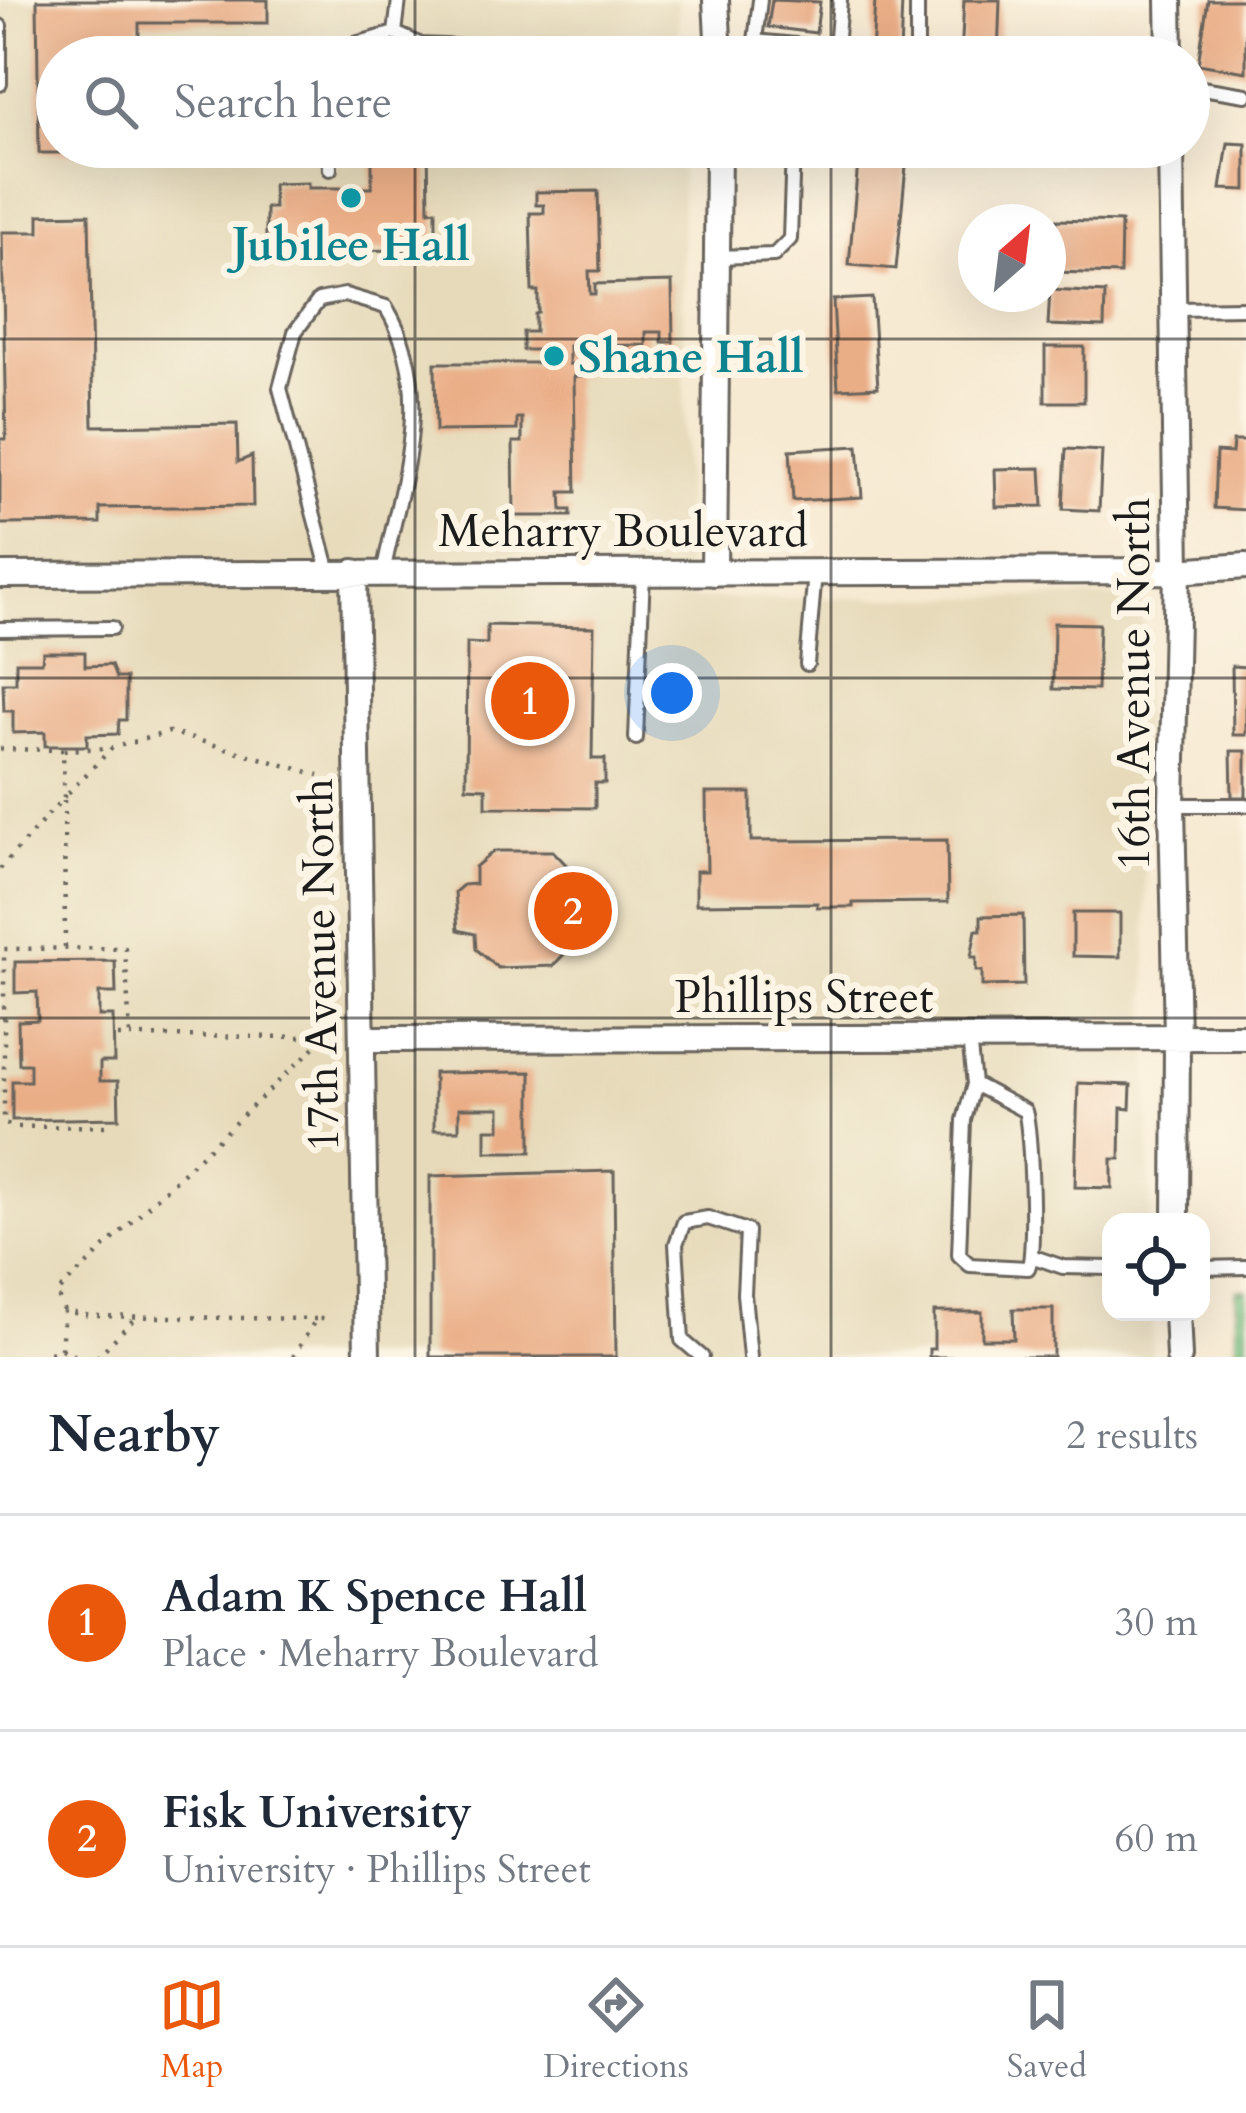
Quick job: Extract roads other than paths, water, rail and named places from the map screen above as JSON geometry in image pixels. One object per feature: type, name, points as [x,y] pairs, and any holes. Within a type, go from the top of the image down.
[{"type":"street","points":[[716,0],[718,36]]},
{"type":"street","points":[[1168,0],[1169,36]]},
{"type":"street","points":[[714,573],[718,168]]},
{"type":"street","name":"16th Avenue North","points":[[1171,168],[1178,572],[1172,805],[1176,1213]]},
{"type":"street","name":"Meharry Boulevard","points":[[0,575],[1178,572],[1246,566]]},
{"type":"street","name":"17th Avenue North","points":[[341,573],[363,1039],[367,1357]]},
{"type":"street","name":"Phillips Street","points":[[363,1039],[1246,1037]]},
{"type":"street","points":[[1177,1321],[1179,1357]]},
{"type":"lane","points":[[394,33],[399,0]]},
{"type":"lane","points":[[756,36],[760,0]]},
{"type":"lane","points":[[839,36],[840,0]]},
{"type":"lane","points":[[917,0],[917,36]]},
{"type":"lane","points":[[0,26],[0,85]]},
{"type":"lane","points":[[383,36],[401,36]]},
{"type":"lane","points":[[1210,89],[1246,95]]},
{"type":"lane","points":[[717,256],[774,255],[790,239],[793,168]]},
{"type":"lane","points":[[341,573],[280,388],[295,332],[320,300],[345,295],[386,307],[400,329],[412,374],[415,418],[383,573]]},
{"type":"lane","points":[[1174,309],[1246,308]]},
{"type":"lane","points":[[807,664],[815,571]]},
{"type":"lane","points":[[636,738],[643,573]]},
{"type":"lane","points":[[0,628],[112,628]]},
{"type":"lane","points":[[1172,805],[1246,805]]},
{"type":"lane","points":[[970,1038],[974,1084],[964,1120],[959,1255],[970,1265],[1028,1268],[1034,1256],[1029,1209],[1031,1132],[1025,1111],[974,1084]]},
{"type":"lane","points":[[702,1357],[682,1340],[676,1244],[684,1222],[708,1218],[747,1231],[744,1294],[750,1357]]},
{"type":"lane","points":[[1034,1256],[1063,1267],[1102,1268]]},
{"type":"lane","points":[[1210,1268],[1246,1267]]},
{"type":"place","name":"Jubilee Hall","points":[[351,198]]},
{"type":"place","name":"Shane Hall","points":[[554,356]]},
{"type":"place","name":"Adam K Spence Hall","points":[[530,701]]},
{"type":"place","name":"Fisk University","points":[[573,911]]}]
